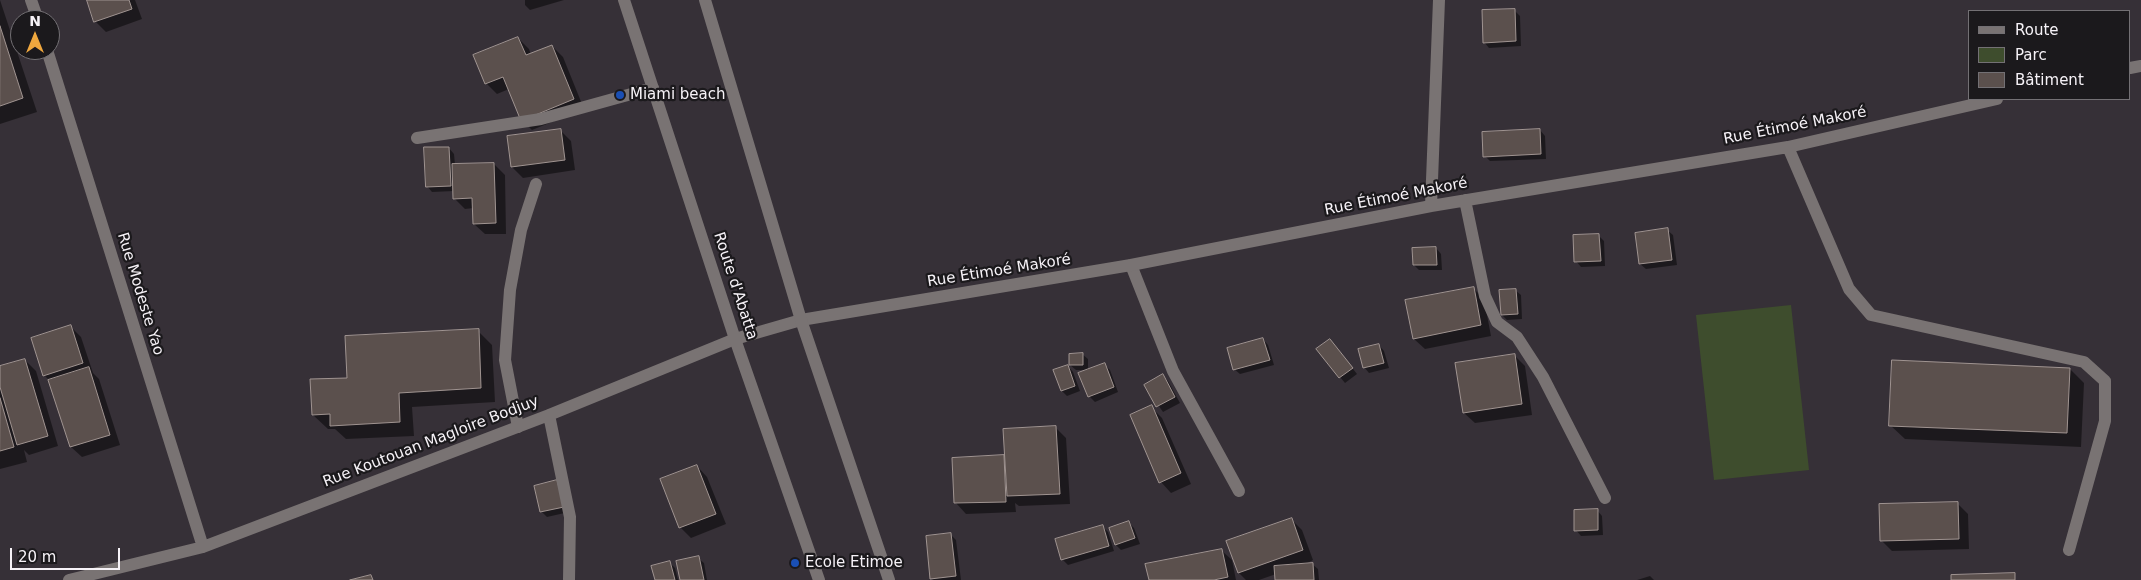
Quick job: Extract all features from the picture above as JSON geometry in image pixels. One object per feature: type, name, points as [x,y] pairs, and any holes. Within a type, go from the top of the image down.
[{"type":"street","name":"Route d'Abatta","points":[[624,0],[735,339],[819,580]]},
{"type":"street","points":[[705,0],[801,320],[889,580]]},
{"type":"street","points":[[1431,206],[1438,0]]},
{"type":"street","name":"Rue Modeste Yao","points":[[50,60],[203,547]]},
{"type":"street","points":[[417,138],[541,119],[653,88]]},
{"type":"street","name":"Rue Étimoé Makoré","points":[[801,320],[1131,266],[1464,200],[1788,147],[1993,100]]},
{"type":"street","points":[[1788,147],[1849,289],[1872,315],[2084,362],[2104,381],[2104,421],[2068,550]]},
{"type":"street","points":[[518,427],[505,360],[510,290],[521,230],[536,184]]},
{"type":"street","points":[[1464,200],[1485,296],[1497,322],[1517,337],[1543,378],[1605,498]]},
{"type":"street","points":[[1131,266],[1174,371],[1239,491]]},
{"type":"street","name":"Rue Koutouan Magloire Bodjuy","points":[[69,580],[203,547],[549,415],[735,339],[801,320]]},
{"type":"street","points":[[549,415],[570,517],[569,580]]},
{"type":"green space","points":[[1791,305],[1809,470],[1714,480],[1696,315]]},
{"type":"building","points":[[87,0],[129,0],[132,9],[94,22]]},
{"type":"building","points":[[1515,9],[1516,41],[1483,43],[1482,10]]},
{"type":"building","points":[[0,26],[23,98],[0,106]]},
{"type":"building","points":[[518,37],[526,55],[552,45],[574,99],[521,121],[503,77],[485,84],[473,55]]},
{"type":"building","points":[[561,129],[565,160],[511,167],[507,136]]},
{"type":"building","points":[[1540,129],[1541,154],[1483,157],[1482,132]]},
{"type":"building","points":[[424,147],[449,147],[451,186],[426,187]]},
{"type":"building","points":[[494,163],[496,223],[473,224],[472,198],[453,199],[452,164]]},
{"type":"building","points":[[1668,228],[1672,260],[1639,264],[1635,233]]},
{"type":"building","points":[[1599,234],[1601,261],[1574,262],[1573,235]]},
{"type":"building","points":[[1436,247],[1437,265],[1413,265],[1412,248]]},
{"type":"building","points":[[1474,287],[1481,325],[1413,339],[1405,300]]},
{"type":"building","points":[[1516,289],[1518,314],[1501,315],[1499,290]]},
{"type":"building","points":[[71,325],[83,363],[43,376],[31,338]]},
{"type":"building","points":[[479,329],[481,388],[399,393],[400,422],[330,426],[330,414],[312,415],[310,379],[347,378],[345,336]]},
{"type":"building","points":[[1263,338],[1270,360],[1233,370],[1227,348]]},
{"type":"building","points":[[1330,339],[1353,368],[1339,378],[1316,349]]},
{"type":"building","points":[[1379,344],[1384,363],[1363,368],[1358,349]]},
{"type":"building","points":[[1083,353],[1083,365],[1069,365],[1069,354]]},
{"type":"building","points":[[1515,354],[1522,404],[1463,413],[1455,363]]},
{"type":"building","points":[[25,359],[48,436],[17,445],[0,387],[0,366]]},
{"type":"building","points":[[1892,360],[2070,368],[2067,433],[1889,426]]},
{"type":"building","points":[[1105,363],[1114,387],[1088,397],[1078,373]]},
{"type":"building","points":[[1068,365],[1075,386],[1061,391],[1053,370]]},
{"type":"building","points":[[89,367],[110,435],[70,447],[48,380]]},
{"type":"building","points":[[1163,374],[1175,397],[1156,407],[1144,385]]},
{"type":"building","points":[[0,398],[14,447],[0,451]]},
{"type":"building","points":[[1152,405],[1181,473],[1159,483],[1130,415]]},
{"type":"building","points":[[1056,426],[1060,494],[1007,496],[1003,429]]},
{"type":"building","points":[[1004,455],[1006,502],[954,503],[952,458]]},
{"type":"building","points":[[697,465],[716,514],[679,528],[660,479]]},
{"type":"building","points":[[557,480],[564,507],[540,512],[534,486]]},
{"type":"building","points":[[1958,502],[1959,539],[1880,541],[1879,504]]},
{"type":"building","points":[[1598,509],[1598,530],[1574,531],[1574,510]]},
{"type":"building","points":[[1292,518],[1303,550],[1238,573],[1226,541]]},
{"type":"building","points":[[1129,521],[1135,538],[1115,545],[1109,528]]},
{"type":"building","points":[[1103,525],[1109,546],[1061,560],[1055,539]]},
{"type":"building","points":[[951,533],[956,576],[930,579],[926,536]]},
{"type":"building","points":[[1222,549],[1228,577],[1214,580],[1149,580],[1145,564]]},
{"type":"building","points":[[699,556],[704,580],[680,580],[676,561]]},
{"type":"building","points":[[670,561],[675,580],[655,580],[651,566]]},
{"type":"building","points":[[1313,563],[1314,580],[1275,580],[1274,566]]},
{"type":"building","points":[[2015,573],[2015,580],[1951,580],[1951,575]]},
{"type":"building","points":[[371,575],[373,580],[350,580]]},
{"type":"place","name":"Miami beach","points":[[620,95]]},
{"type":"place","name":"Ecole Etimoe","points":[[795,563]]}]
